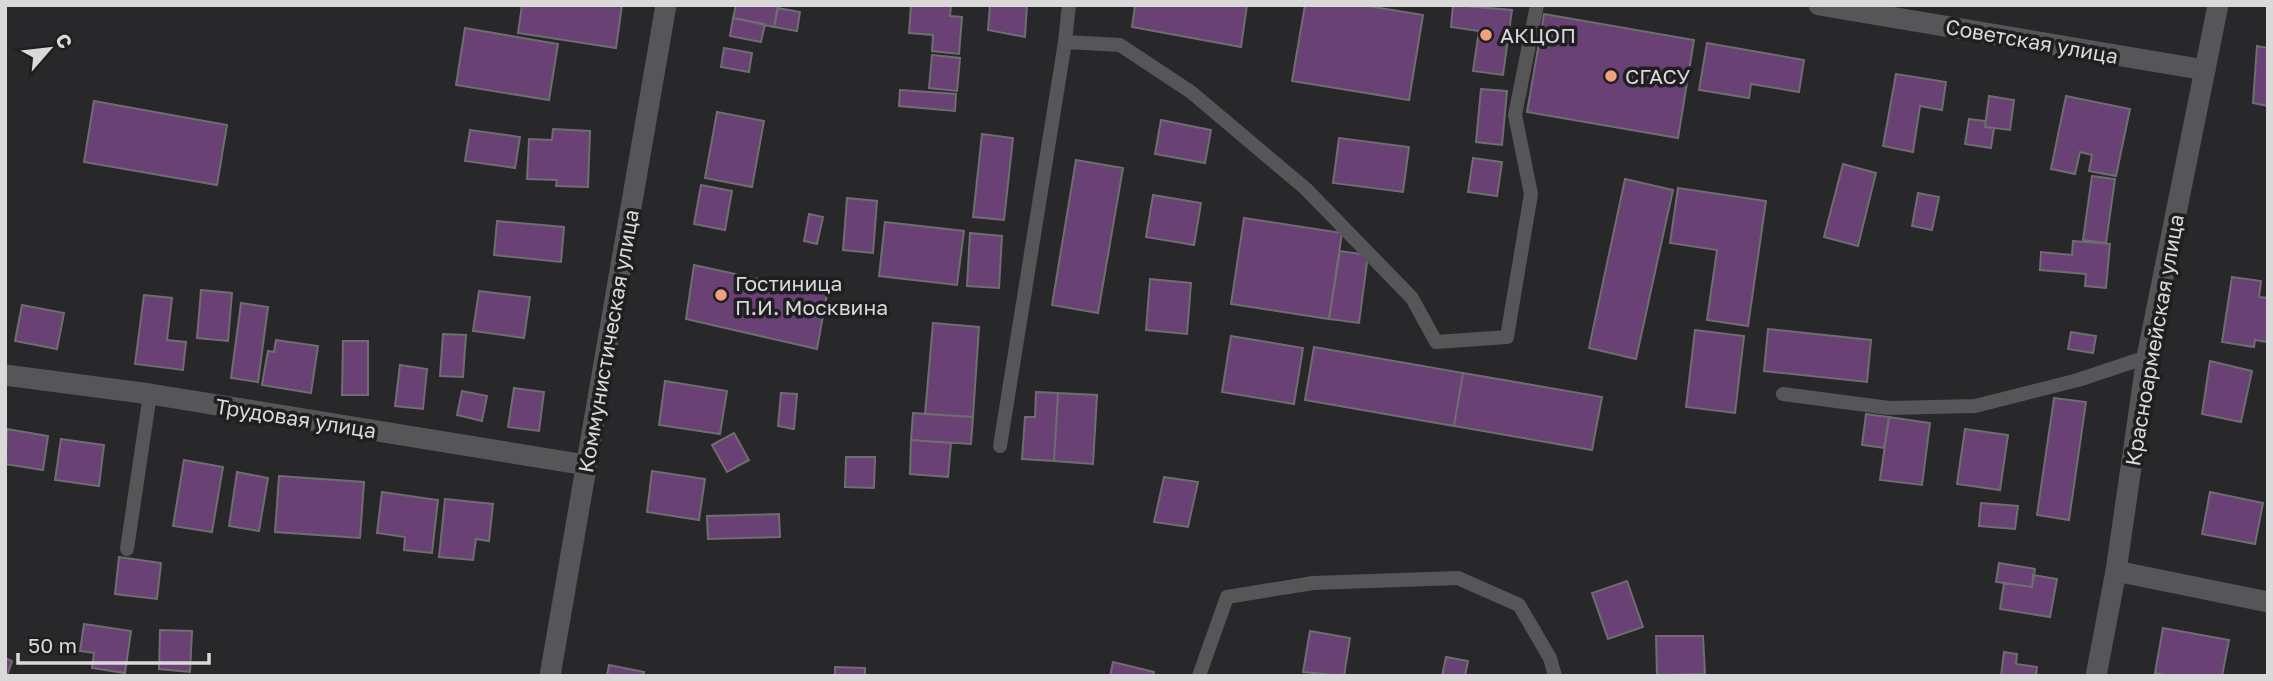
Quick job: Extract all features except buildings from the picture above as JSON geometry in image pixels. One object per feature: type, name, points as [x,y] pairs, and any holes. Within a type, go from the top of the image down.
[{"type":"street","name":"Коммунистическая улица","points":[[550,676],[666,5]]},
{"type":"street","name":"Советская улица","points":[[1819,5],[2205,70]]},
{"type":"street","name":"Красноармейская улица","points":[[2096,676],[2116,571],[2147,357],[2218,5]]},
{"type":"street","name":"Трудовая улица","points":[[5,374],[150,394],[586,465]]},
{"type":"street","points":[[2116,571],[2268,602]]},
{"type":"lane","points":[[1000,446],[1069,5]]},
{"type":"lane","points":[[1065,42],[1120,45],[1191,92],[1306,189],[1412,298],[1436,342],[1507,337],[1531,194],[1516,114],[1537,5]]},
{"type":"lane","points":[[1783,394],[1889,408],[1975,406],[2078,380],[2147,357]]},
{"type":"lane","points":[[127,549],[150,394]]},
{"type":"lane","points":[[1199,676],[1227,597],[1313,583],[1458,578],[1519,605],[1550,658],[1555,676]]},
{"type":"place","name":"АКЦОП","points":[[1486,35]]},
{"type":"place","name":"СГАСУ","points":[[1611,76]]},
{"type":"place","name":"Гостиница П.И. Москвина","points":[[721,295]]}]
